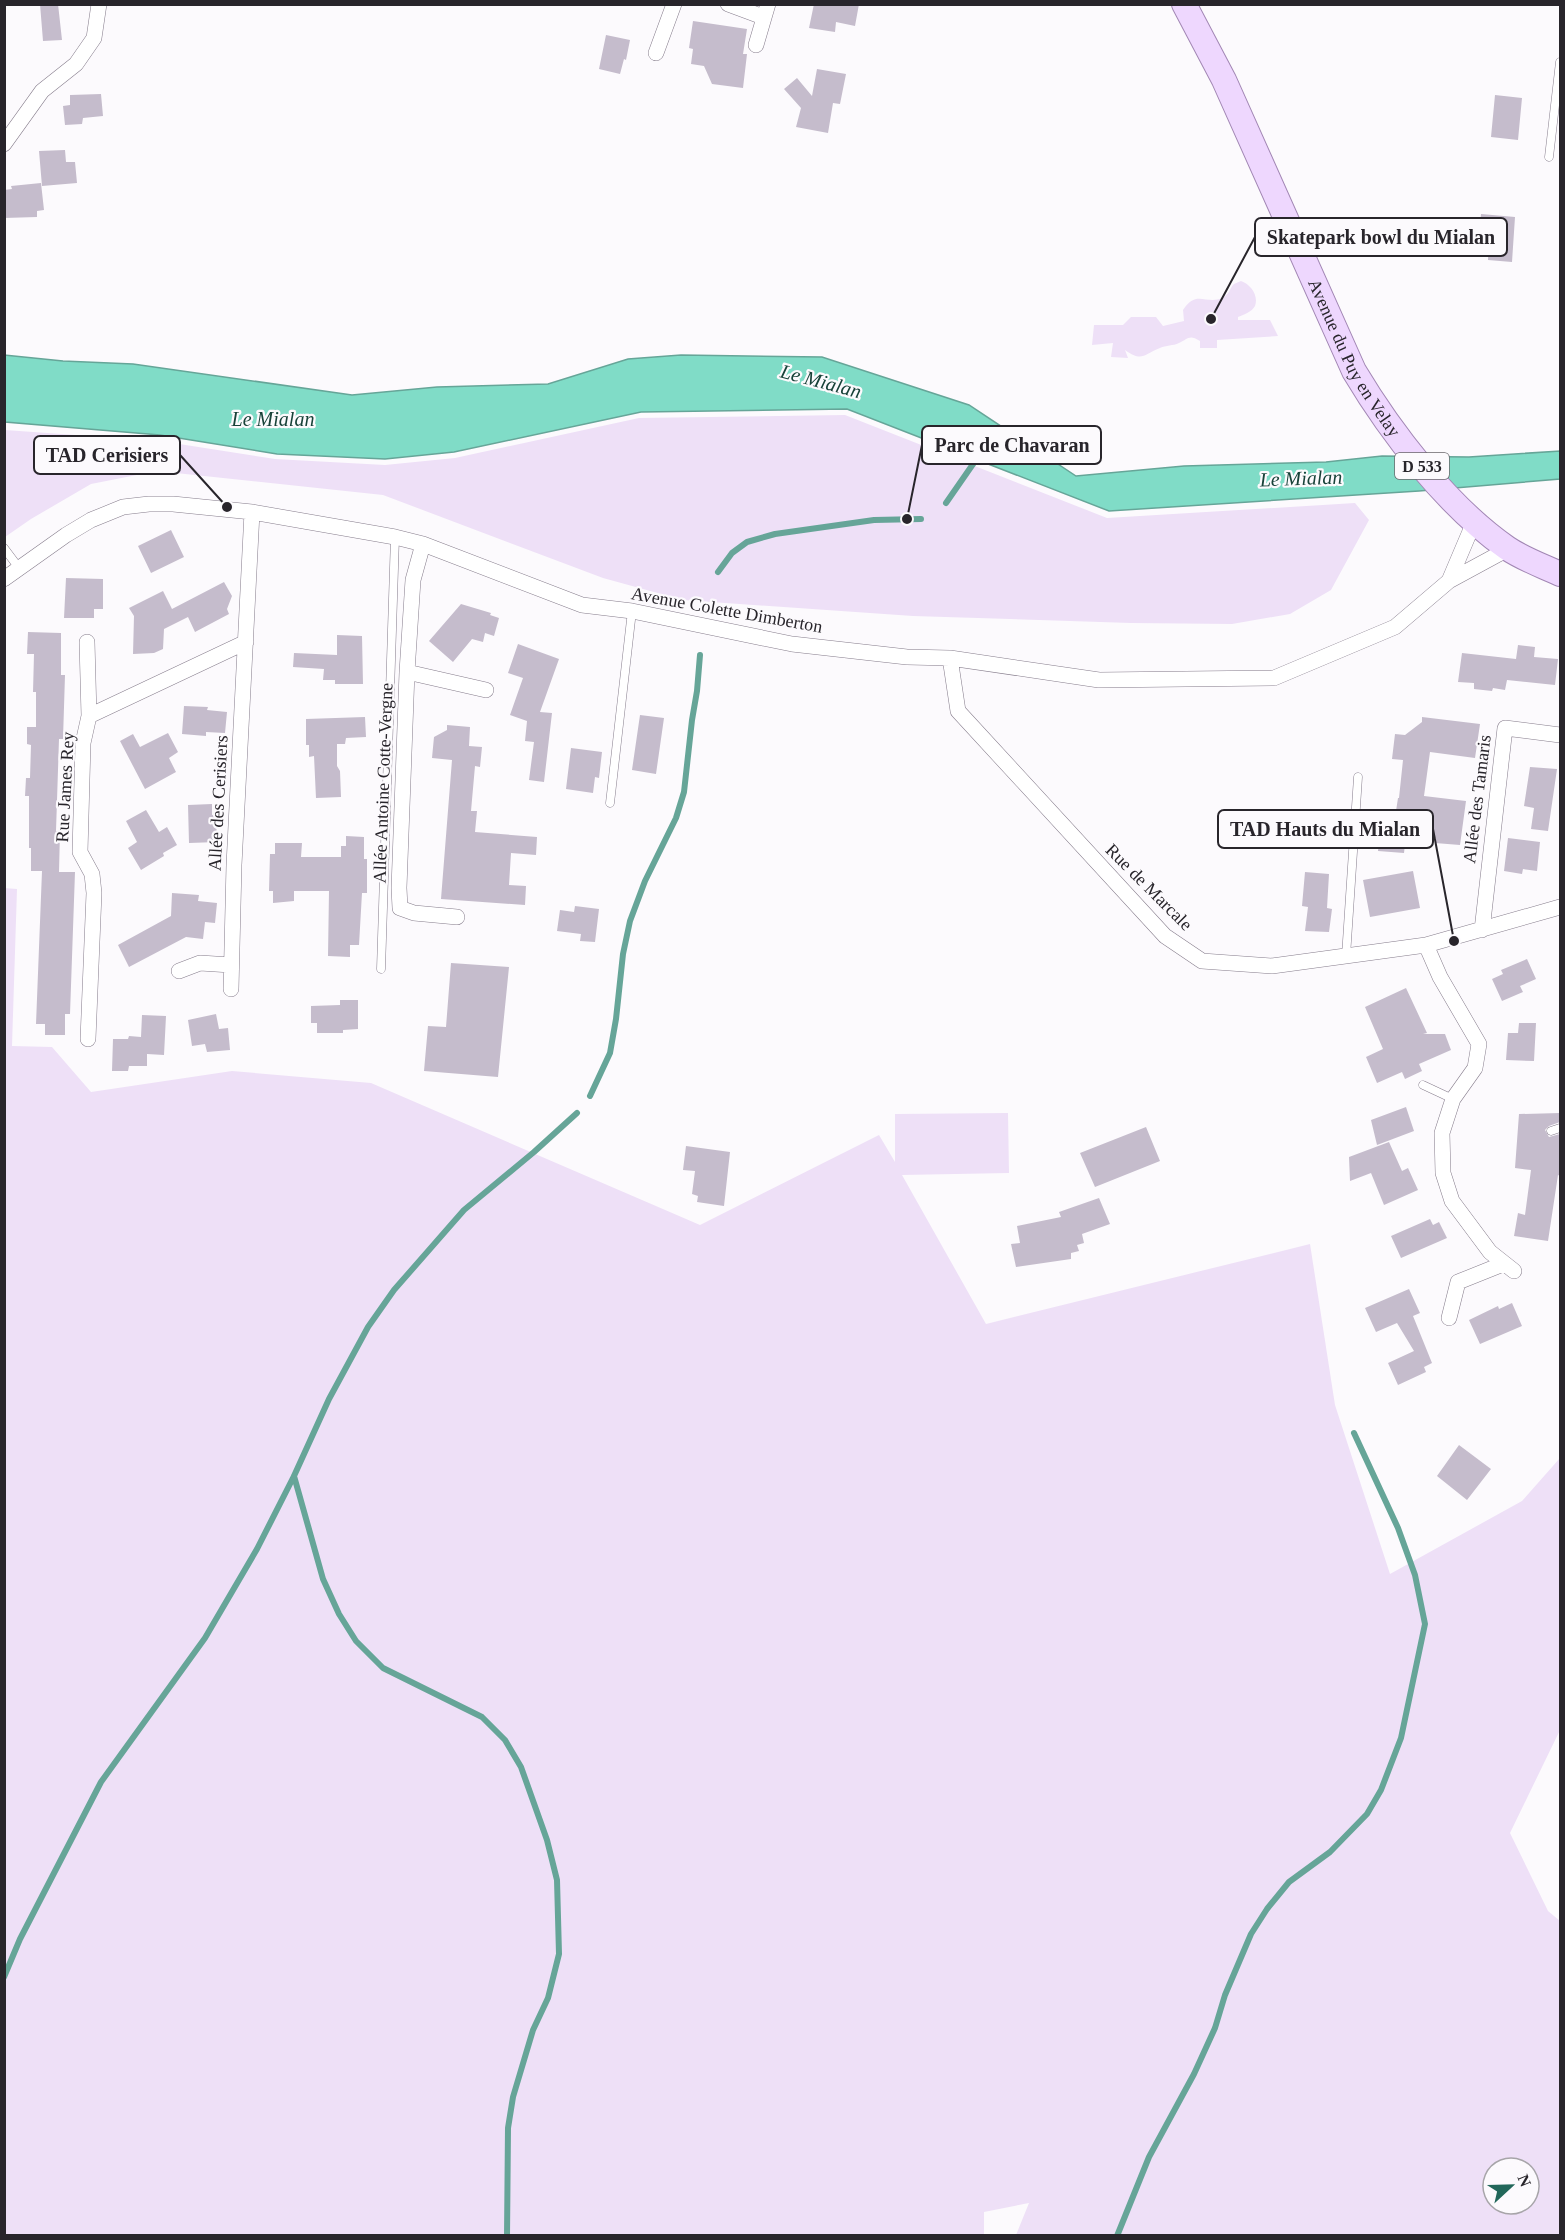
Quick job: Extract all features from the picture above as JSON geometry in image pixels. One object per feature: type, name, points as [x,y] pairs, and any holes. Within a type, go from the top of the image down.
[{"type":"main road","name":"Avenue du Puy en Velay","points":[[1184,4],[1224,80],[1354,371],[1380,414],[1414,457],[1471,519],[1508,549],[1560,574]]},
{"type":"main road","name":"Avenue du Puy en Velay","points":[[1199,4],[1224,80]]},
{"type":"street","points":[[4,144],[42,91],[76,64],[94,38],[99,4]]},
{"type":"street","points":[[656,53],[674,4]]},
{"type":"street","points":[[728,4],[765,11],[756,45]]},
{"type":"street","name":"Avenue Colette Dimberton","points":[[4,579],[83,525],[123,507],[173,504],[252,512],[395,537],[423,544],[582,605],[632,611],[792,644],[907,657],[950,658],[1100,680],[1274,678],[1395,627],[1449,580],[1508,549]]},
{"type":"street","name":"Allée des Cerisiers","points":[[231,989],[252,512]]},
{"type":"street","name":"Avenue Colette Dimberton","points":[[1449,580],[1471,519]]},
{"type":"street","name":"Allée Antoine Cotte-Vergne","points":[[423,544],[413,580],[407,672],[400,908],[414,913],[458,917]]},
{"type":"street","name":"Rue James Rey","points":[[87,642],[89,716],[83,743],[80,852],[92,874],[94,892],[88,1039]]},
{"type":"street","points":[[89,716],[246,642]]},
{"type":"street","name":"Rue de Marcale","points":[[950,658],[958,711],[1165,936],[1202,961],[1272,966],[1426,945],[1560,907]]},
{"type":"street","name":"Allée Antoine Cotte-Vergne","points":[[407,672],[486,690]]},
{"type":"street","name":"Allée des Tamaris","points":[[1482,930],[1505,728],[1560,735]]},
{"type":"street","points":[[1426,945],[1440,977],[1479,1044],[1475,1068],[1453,1099],[1442,1133],[1443,1173],[1452,1201],[1490,1252],[1508,1268],[1458,1282],[1449,1318]]},
{"type":"street","points":[[179,971],[201,963],[231,965]]},
{"type":"lane","points":[[1549,157],[1560,62]]},
{"type":"lane","points":[[381,969],[395,537]]},
{"type":"lane","points":[[4,548],[19,568]]},
{"type":"lane","points":[[610,803],[632,611]]},
{"type":"lane","points":[[1346,956],[1358,777]]},
{"type":"lane","points":[[1423,1085],[1453,1099]]},
{"type":"lane","points":[[1551,1131],[1560,1128]]},
{"type":"shaded area","points":[[1241,281],[1253,290],[1256,302],[1252,310],[1238,317],[1238,320],[1270,320],[1278,336],[1217,340],[1217,348],[1200,348],[1200,341],[1191,338],[1142,356],[1135,356],[1125,350],[1128,358],[1111,357],[1113,343],[1092,345],[1094,325],[1123,325],[1131,317],[1156,317],[1163,326],[1184,321],[1183,310],[1192,300],[1222,298],[1227,295],[1234,284]]},
{"type":"shaded area","points":[[845,415],[1107,518],[1355,503],[1369,520],[1331,590],[1290,614],[1232,624],[913,616],[683,600],[603,578],[383,495],[157,471],[91,484],[5,537],[5,430],[160,441],[275,459],[385,465],[455,458],[639,418]]},
{"type":"shaded area","points":[[4,888],[17,889],[12,1046],[52,1047],[91,1092],[232,1071],[371,1083],[700,1225],[879,1135],[895,1162],[895,1114],[1008,1113],[1009,1173],[902,1175],[986,1324],[1310,1244],[1335,1405],[1390,1574],[1522,1501],[1560,1458],[1560,1730],[1510,1833],[1548,1911],[1560,1921],[1560,2235],[1016,2235],[1029,2203],[984,2212],[984,2236],[5,2235]]},
{"type":"water","name":"Le Mialan","points":[[4,355],[63,361],[133,364],[352,395],[437,387],[548,384],[628,359],[681,355],[822,357],[969,405],[1076,476],[1184,466],[1326,462],[1382,456],[1469,457],[1560,451],[1560,479],[1419,491],[1109,511],[847,409],[641,412],[454,452],[385,459],[277,454],[160,435],[5,422]]},
{"type":"building","points":[[40,4],[58,4],[62,40],[43,41]]},
{"type":"building","points":[[814,4],[859,4],[855,26],[836,22],[835,32],[809,28]]},
{"type":"building","points":[[693,21],[747,29],[743,54],[747,54],[743,88],[712,84],[704,66],[691,64],[693,49],[689,48]]},
{"type":"building","points":[[606,35],[630,40],[626,60],[624,59],[620,74],[599,69]]},
{"type":"building","points":[[817,69],[846,74],[840,104],[833,103],[828,133],[796,127],[801,108],[784,89],[797,78],[812,96]]},
{"type":"building","points":[[101,94],[103,116],[83,118],[82,124],[65,125],[63,106],[70,105],[70,95]]},
{"type":"building","points":[[1495,95],[1522,98],[1518,140],[1491,137]]},
{"type":"building","points":[[65,150],[66,162],[75,162],[77,183],[42,186],[39,151]]},
{"type":"building","points":[[41,183],[44,210],[37,211],[37,217],[4,218],[4,190],[12,189],[11,186]]},
{"type":"building","points":[[1481,214],[1515,217],[1512,262],[1488,260],[1489,239],[1479,238]]},
{"type":"building","points":[[171,530],[184,557],[151,573],[138,546]]},
{"type":"building","points":[[66,578],[103,579],[103,609],[94,609],[94,618],[64,618]]},
{"type":"building","points":[[224,582],[232,596],[227,609],[229,614],[195,632],[188,617],[164,629],[163,649],[154,653],[133,654],[134,616],[129,608],[163,591],[172,609]]},
{"type":"building","points":[[461,604],[491,613],[490,615],[499,618],[494,636],[485,633],[483,642],[472,639],[453,662],[429,641]]},
{"type":"building","points":[[28,632],[61,633],[61,675],[65,675],[63,739],[59,739],[56,831],[60,831],[59,872],[75,872],[70,1014],[65,1014],[65,1035],[45,1035],[45,1024],[36,1024],[42,871],[31,871],[29,796],[25,796],[26,778],[30,778],[31,745],[27,744],[27,727],[36,727],[36,692],[33,692],[34,654],[27,654]]},
{"type":"building","points":[[337,635],[362,636],[363,684],[335,684],[335,680],[323,680],[324,669],[293,667],[294,653],[337,655]]},
{"type":"building","points":[[518,644],[559,659],[540,712],[552,713],[544,782],[529,780],[534,742],[525,741],[527,721],[510,715],[523,678],[508,673]]},
{"type":"building","points":[[1518,645],[1535,647],[1534,657],[1558,659],[1555,685],[1507,680],[1505,690],[1493,688],[1492,691],[1474,689],[1474,683],[1458,682],[1462,653],[1516,659]]},
{"type":"building","points":[[184,706],[208,707],[207,710],[227,712],[225,733],[206,732],[206,736],[182,734]]},
{"type":"building","points":[[640,715],[664,718],[656,774],[632,770]]},
{"type":"building","points":[[365,717],[366,737],[346,738],[345,744],[337,744],[341,797],[316,798],[314,756],[309,757],[309,745],[306,745],[306,719]]},
{"type":"building","points":[[1422,717],[1480,724],[1475,758],[1430,752],[1424,796],[1466,801],[1460,845],[1435,843],[1436,838],[1406,835],[1404,853],[1378,851],[1381,821],[1390,822],[1392,811],[1396,811],[1399,798],[1403,760],[1392,759],[1395,734],[1405,735],[1422,722]]},
{"type":"building","points":[[447,725],[470,727],[469,746],[482,747],[480,767],[475,766],[471,811],[477,811],[475,832],[537,837],[536,855],[511,853],[509,885],[526,886],[525,905],[441,899],[452,760],[432,758],[434,737],[447,730]]},
{"type":"building","points":[[168,733],[178,752],[169,758],[176,772],[145,789],[120,741],[133,734],[140,747]]},
{"type":"building","points":[[571,748],[602,752],[599,778],[595,777],[593,793],[566,789]]},
{"type":"building","points":[[1530,767],[1557,769],[1548,831],[1531,829],[1534,808],[1524,806]]},
{"type":"building","points":[[212,804],[212,815],[216,814],[217,842],[189,843],[188,805]]},
{"type":"building","points":[[146,810],[159,832],[167,827],[177,845],[141,870],[128,848],[137,842],[126,821]]},
{"type":"building","points":[[346,836],[364,837],[364,859],[367,859],[367,893],[362,893],[359,945],[350,945],[350,957],[328,956],[329,891],[294,891],[294,901],[273,903],[273,891],[269,891],[270,854],[275,854],[275,843],[302,843],[301,857],[341,857],[341,846],[346,846]]},
{"type":"building","points":[[1508,838],[1540,842],[1537,871],[1523,869],[1522,874],[1504,871]]},
{"type":"building","points":[[1413,871],[1420,908],[1370,917],[1363,880]]},
{"type":"building","points":[[1305,872],[1329,874],[1327,908],[1332,909],[1329,932],[1305,931],[1308,907],[1302,906]]},
{"type":"building","points":[[172,893],[199,895],[198,901],[217,903],[215,923],[205,922],[203,939],[186,937],[129,967],[118,945],[171,916]]},
{"type":"building","points":[[575,906],[599,909],[595,942],[580,941],[581,934],[557,931],[560,910],[574,912]]},
{"type":"building","points":[[1527,959],[1536,979],[1520,986],[1523,992],[1502,1001],[1492,979],[1503,974],[1501,970]]},
{"type":"building","points":[[451,963],[509,967],[498,1077],[424,1071],[428,1026],[446,1027]]},
{"type":"building","points":[[1406,988],[1427,1033],[1423,1034],[1445,1034],[1451,1050],[1419,1064],[1422,1071],[1405,1079],[1402,1072],[1377,1083],[1366,1057],[1383,1049],[1365,1007]]},
{"type":"building","points":[[340,1000],[358,1000],[358,1029],[343,1030],[343,1033],[317,1033],[317,1023],[311,1023],[311,1006],[340,1005]]},
{"type":"building","points":[[216,1014],[219,1029],[228,1028],[230,1050],[207,1052],[205,1044],[192,1046],[188,1020]]},
{"type":"building","points":[[142,1015],[166,1016],[164,1055],[147,1054],[147,1066],[129,1066],[128,1071],[112,1071],[113,1039],[128,1039],[129,1036],[141,1037]]},
{"type":"building","points":[[1519,1023],[1536,1023],[1534,1061],[1506,1060],[1508,1033],[1518,1033]]},
{"type":"building","points":[[1406,1107],[1414,1131],[1377,1145],[1371,1120]]},
{"type":"building","points":[[1560,1113],[1560,1122],[1545,1130],[1549,1137],[1560,1134],[1560,1176],[1558,1175],[1548,1241],[1514,1236],[1518,1213],[1525,1215],[1531,1170],[1515,1168],[1519,1114]]},
{"type":"building","points":[[1146,1127],[1160,1161],[1095,1187],[1080,1153]]},
{"type":"building","points":[[1389,1142],[1402,1171],[1408,1168],[1418,1190],[1384,1205],[1371,1173],[1350,1181],[1349,1157]]},
{"type":"building","points":[[686,1146],[730,1152],[724,1206],[697,1202],[698,1196],[692,1194],[695,1171],[683,1170]]},
{"type":"building","points":[[1099,1198],[1110,1224],[1082,1234],[1084,1243],[1077,1245],[1079,1251],[1071,1253],[1071,1259],[1016,1267],[1011,1244],[1020,1243],[1017,1226],[1061,1217],[1059,1212]]},
{"type":"building","points":[[1430,1219],[1433,1225],[1439,1222],[1447,1238],[1401,1258],[1391,1236]]},
{"type":"building","points":[[1409,1289],[1420,1313],[1413,1316],[1432,1363],[1424,1367],[1426,1372],[1398,1385],[1388,1363],[1414,1351],[1397,1323],[1376,1332],[1365,1308]]},
{"type":"building","points":[[1512,1303],[1522,1326],[1480,1344],[1469,1320],[1498,1306],[1499,1309]]},
{"type":"building","points":[[1459,1445],[1491,1469],[1467,1500],[1437,1476]]},
{"type":"waterway","points":[[946,503],[980,454]]},
{"type":"waterway","points":[[718,572],[732,553],[747,542],[775,534],[874,520],[921,519]]},
{"type":"waterway","points":[[590,1096],[610,1053],[623,954],[630,921],[645,881],[676,818],[684,792],[700,655]]},
{"type":"waterway","points":[[4,1977],[20,1939],[101,1782],[205,1638],[257,1549],[329,1399],[368,1327],[394,1290],[464,1210],[577,1113]]},
{"type":"waterway","points":[[1117,2236],[1149,2157],[1194,2074],[1215,2028],[1225,1995],[1251,1934],[1267,1909],[1289,1882],[1330,1852],[1367,1814],[1381,1790],[1401,1738],[1425,1624],[1415,1575],[1398,1528],[1354,1433]]},
{"type":"waterway","points":[[294,1476],[323,1579],[339,1614],[356,1641],[383,1668],[482,1717],[505,1740],[521,1767],[547,1840],[557,1880],[559,1954],[548,1998],[533,2030],[513,2097],[508,2128],[507,2236]]},
{"type":"place","name":"Skatepark bowl du Mialan","points":[[1211,319]]},
{"type":"place","name":"TAD Cerisiers","points":[[227,507]]},
{"type":"place","name":"Parc de Chavaran","points":[[907,519]]},
{"type":"place","name":"TAD Hauts du Mialan","points":[[1454,941]]}]
